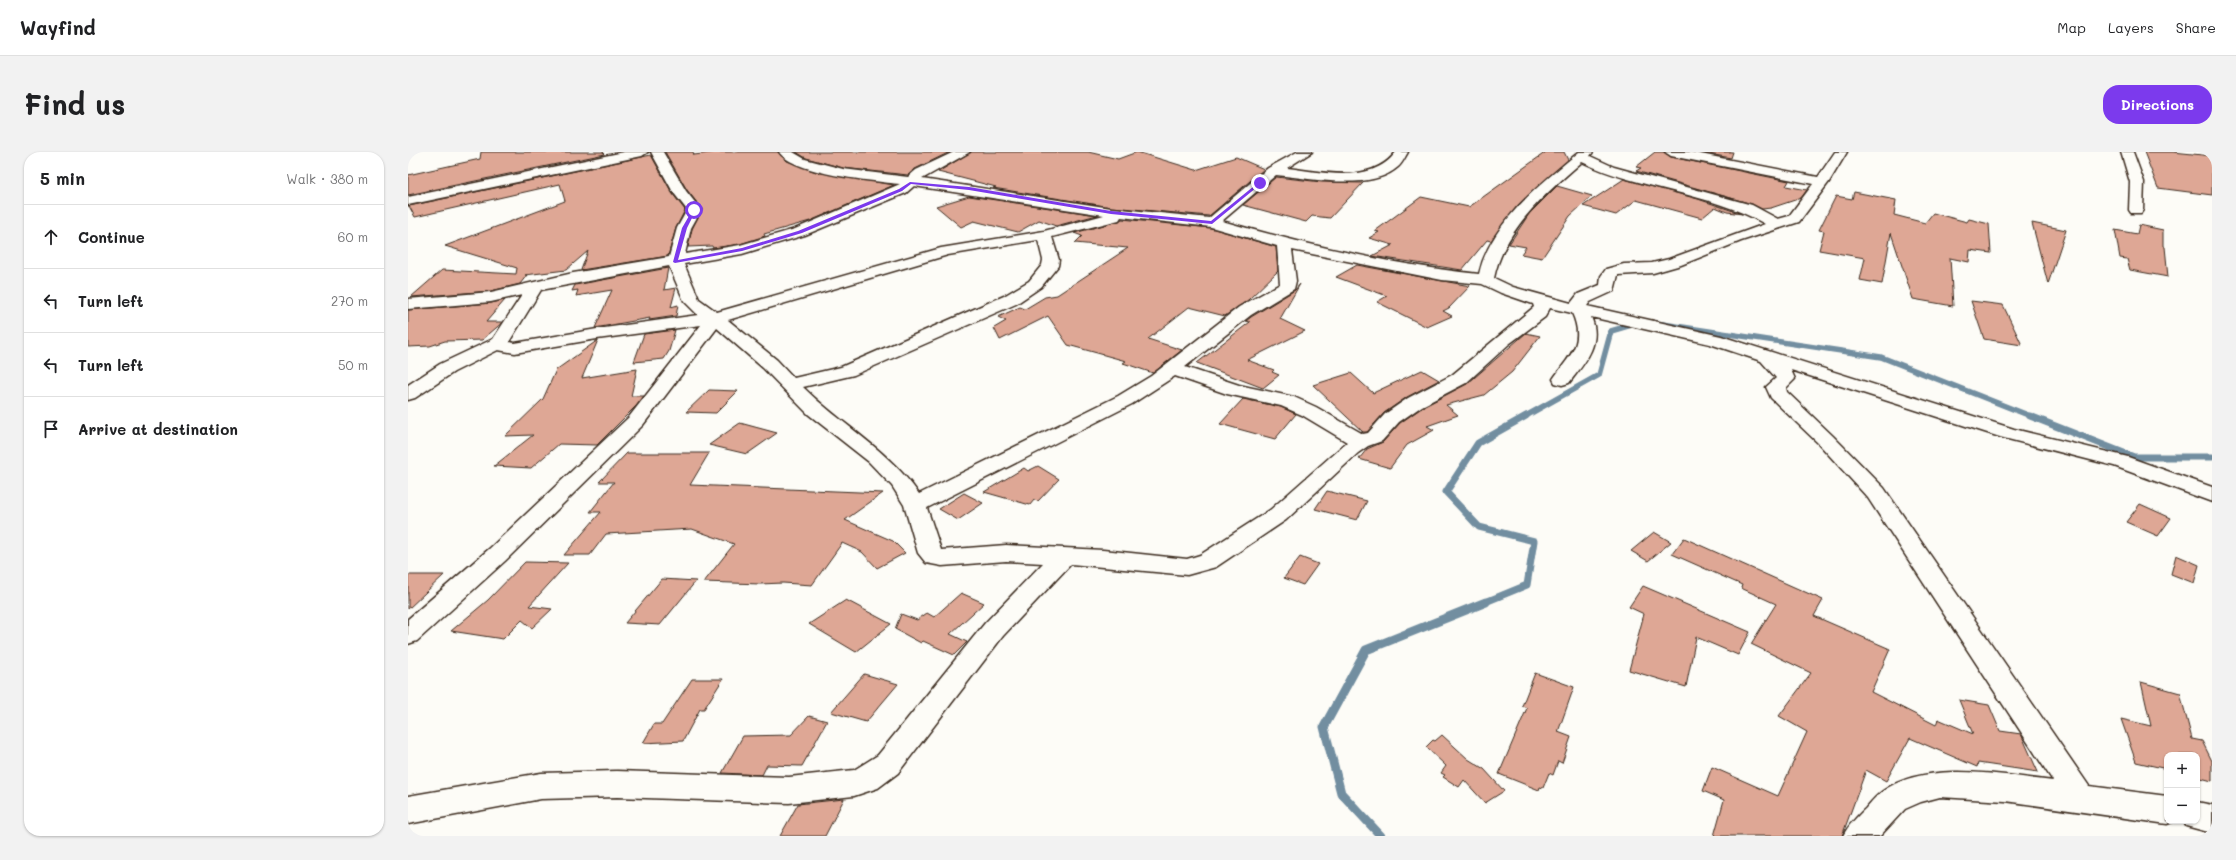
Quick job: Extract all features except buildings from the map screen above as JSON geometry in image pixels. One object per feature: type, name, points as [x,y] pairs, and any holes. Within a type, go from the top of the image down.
[{"type":"street","points":[[408,200],[642,152]]},
{"type":"street","points":[[657,152],[680,192],[694,210],[684,228],[675,262],[682,273],[689,298],[707,314],[716,318],[791,384],[815,410],[876,458],[900,482],[914,505],[927,546],[934,557],[942,558],[1006,553],[1103,558],[1187,567],[1197,566],[1208,561],[1278,515],[1361,442],[1375,437],[1392,418],[1415,402],[1459,379],[1503,340],[1539,313],[1542,307],[1541,301]]},
{"type":"street","points":[[786,152],[795,160],[810,166],[843,173],[910,183],[969,189],[1074,207],[1212,223],[1285,244],[1442,275],[1486,280],[1507,290],[1579,311],[1715,340],[2007,433],[2121,461],[2155,472],[2212,495]]},
{"type":"street","points":[[408,304],[491,297],[573,278],[742,250],[800,232],[901,190],[921,173],[964,152]]},
{"type":"street","points":[[1212,223],[1273,172],[1306,152]]},
{"type":"street","points":[[1273,172],[1339,178],[1359,177],[1377,174],[1391,167],[1400,159],[1402,152]]},
{"type":"street","points":[[1671,152],[1822,182]]},
{"type":"street","points":[[1562,379],[1578,359],[1586,336],[1584,319],[1579,311],[1578,305],[1580,302],[1608,288],[1609,276],[1612,272],[1624,269],[1653,268],[1675,262],[1736,238],[1794,219],[1822,182],[1841,152]]},
{"type":"street","points":[[2127,152],[2138,182],[2136,210]]},
{"type":"street","points":[[1486,280],[1493,253],[1526,208],[1584,154],[1609,170],[1747,208],[1778,225]]},
{"type":"street","points":[[499,343],[510,348],[520,348],[597,334],[716,318],[946,251],[1044,235],[1127,214]]},
{"type":"street","points":[[791,384],[847,371],[1010,300],[1035,284],[1050,266],[1051,260],[1044,235]]},
{"type":"street","points":[[914,505],[1125,400],[1172,369],[1245,311],[1288,286],[1289,277],[1284,260],[1285,244]]},
{"type":"street","points":[[408,394],[447,368],[499,343],[535,287]]},
{"type":"street","points":[[408,634],[497,555],[636,421],[716,318]]},
{"type":"street","points":[[1767,356],[1784,374],[1786,380],[1776,387],[1778,394],[1826,440],[1876,493],[1958,613],[2080,798]]},
{"type":"street","points":[[1172,369],[1234,390],[1286,401],[1309,411],[1361,442]]},
{"type":"street","points":[[408,810],[541,786],[617,784],[789,790],[854,783],[867,779],[888,764],[1009,613],[1034,585],[1065,556]]},
{"type":"street","points":[[1860,836],[1894,800],[1916,790],[1940,784],[2005,788],[2164,810]]},
{"type":"street","points":[[2200,817],[2212,819]]},
{"type":"waterway","points":[[1524,417],[1599,375],[1611,331],[1638,323]]},
{"type":"waterway","points":[[1656,323],[1881,357],[2033,417]]},
{"type":"waterway","points":[[1483,603],[1527,585],[1534,541],[1479,527],[1446,492],[1478,443],[1526,416]]},
{"type":"waterway","points":[[2030,416],[2134,457],[2212,457]]},
{"type":"waterway","points":[[1381,836],[1341,793],[1324,727],[1366,650],[1486,602]]},
{"type":"route","points":[[694,210],[684,228],[683,237],[675,262],[742,250],[800,232],[901,190],[910,183],[969,189],[1111,212],[1212,223],[1260,183]]}]
